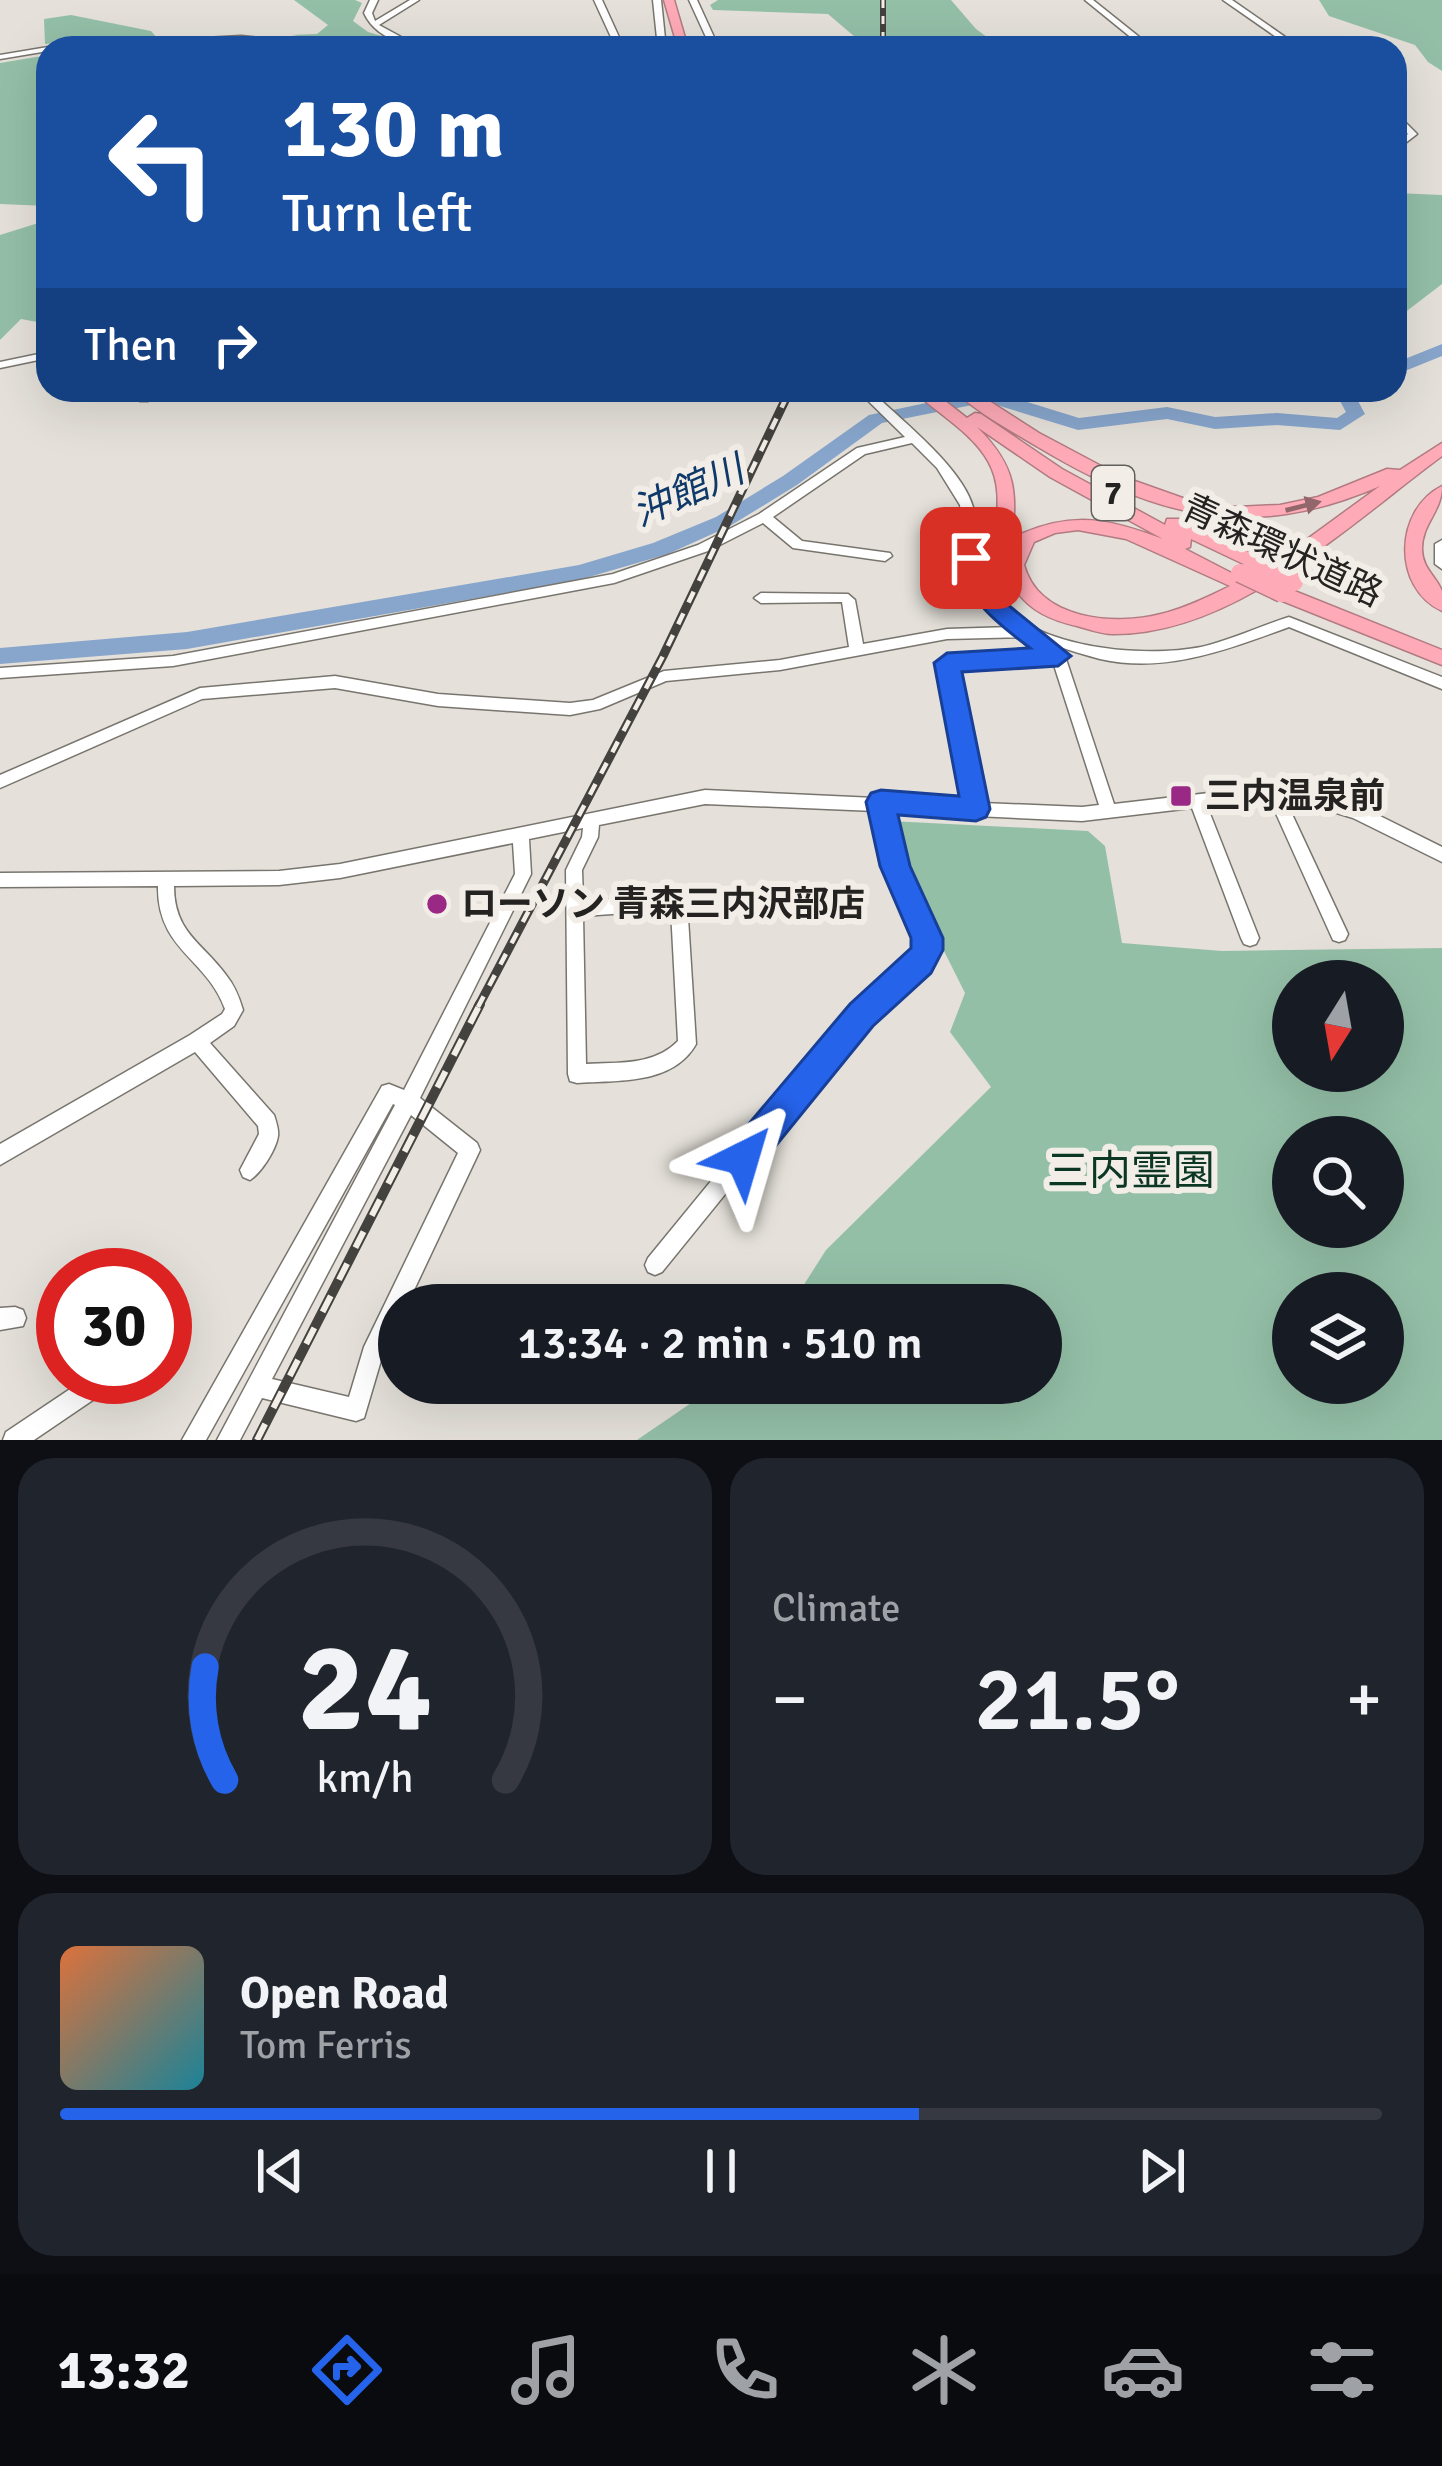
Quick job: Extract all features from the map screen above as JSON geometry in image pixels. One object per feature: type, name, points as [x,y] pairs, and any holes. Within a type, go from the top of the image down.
[{"type":"highway","points":[[670,0],[679,36]]},
{"type":"highway","points":[[952,402],[994,453],[1008,486],[1000,557],[1008,585],[1050,621],[1098,634],[1145,635],[1215,616],[1363,524],[1438,459]]},
{"type":"highway","points":[[964,402],[1129,486],[1178,503],[1235,513],[1310,505],[1438,459]]},
{"type":"highway","name":"青森環状道路","points":[[969,420],[1056,473],[1242,572]]},
{"type":"highway","points":[[1284,591],[1242,572],[1131,535],[1082,524],[1059,525],[1027,538],[1015,565],[1029,596],[1068,619],[1125,628],[1171,622],[1238,590],[1352,515],[1438,459]]},
{"type":"highway","points":[[1442,492],[1421,515],[1411,547],[1420,578],[1442,604]]},
{"type":"highway","name":"青森環状道路","points":[[1284,591],[1442,658]]},
{"type":"highway","name":"青森環状道路","points":[[1284,591],[1442,643]]},
{"type":"street","points":[[374,0],[368,13],[374,25],[396,36]]},
{"type":"street","points":[[374,25],[415,0]]},
{"type":"street","points":[[598,0],[615,36]]},
{"type":"street","points":[[657,0],[661,36]]},
{"type":"street","points":[[693,0],[710,36]]},
{"type":"street","points":[[1090,1],[1105,0]]},
{"type":"street","points":[[1227,0],[1280,36]]},
{"type":"street","points":[[1090,1],[1134,36]]},
{"type":"street","points":[[0,57],[36,52]]},
{"type":"street","points":[[0,364],[36,358]]},
{"type":"street","points":[[877,402],[941,465],[966,505],[971,558],[983,592],[1061,663],[1109,812]]},
{"type":"street","points":[[0,673],[173,661],[570,588],[664,562],[764,517],[861,451],[912,435]]},
{"type":"street","points":[[764,517],[798,544],[885,556]]},
{"type":"street","points":[[1442,544],[1442,564]]},
{"type":"street","points":[[761,598],[843,597],[856,651]]},
{"type":"street","points":[[0,782],[200,694],[334,682],[438,700],[570,709],[595,705],[664,676],[781,665],[947,634],[1026,632],[1084,651],[1132,658],[1184,656],[1289,622],[1442,683]]},
{"type":"street","points":[[976,809],[947,663],[1061,663],[1084,651]]},
{"type":"street","points":[[1274,792],[1339,934]]},
{"type":"street","points":[[0,880],[279,878],[340,871],[705,797],[1109,812],[1274,792],[1324,799],[1442,855]]},
{"type":"street","points":[[1197,801],[1250,938]]},
{"type":"street","points":[[655,1265],[862,1015],[920,963],[927,950],[927,938],[895,866],[881,802]]},
{"type":"street","points":[[574,909],[679,902],[687,1044],[678,1058],[662,1066],[577,1074],[574,909],[574,870],[590,837],[592,820]]},
{"type":"street","points":[[227,1440],[523,874],[521,836]]},
{"type":"street","points":[[0,1155],[197,1041],[228,1020],[234,1010],[230,992],[190,954],[171,922],[164,899],[166,878]]},
{"type":"street","points":[[197,1041],[267,1122],[269,1135],[250,1170]]},
{"type":"street","points":[[193,1440],[389,1093],[408,1101],[470,1150],[373,1355],[356,1410],[256,1386]]},
{"type":"street","points":[[14,1440],[67,1404]]},
{"type":"green space","points":[[294,0],[355,0],[362,3],[353,21],[382,36],[291,35],[317,34],[328,25]]},
{"type":"green space","points":[[718,0],[951,0],[986,36],[854,36],[828,14],[713,10],[710,5]]},
{"type":"green space","points":[[1319,0],[1442,0],[1442,71],[1407,42],[1407,36],[1388,36],[1329,16]]},
{"type":"green space","points":[[71,15],[151,31],[155,36],[45,36],[44,19]]},
{"type":"green space","points":[[36,57],[36,206],[0,204],[0,63]]},
{"type":"green space","points":[[1407,194],[1442,195],[1442,284],[1407,311]]},
{"type":"green space","points":[[36,224],[36,322],[21,319],[0,340],[0,235]]},
{"type":"green space","name":"三内霊園","points":[[890,821],[1088,831],[1105,846],[1122,943],[1222,951],[1442,948],[1442,1440],[637,1440],[690,1404],[1062,1404],[1062,1284],[804,1284],[826,1250],[991,1087],[950,1032],[965,993],[899,861]]},
{"type":"waterway","name":"沖館川","points":[[1407,365],[1442,349]]},
{"type":"waterway","name":"沖館川","points":[[0,656],[187,641],[538,582],[620,562],[699,533],[746,509],[876,419],[959,402]]},
{"type":"waterway","name":"沖館川","points":[[1007,402],[1078,424],[1167,413],[1215,423],[1277,419],[1340,424],[1356,414],[1350,402]]},
{"type":"railway","points":[[883,0],[883,36]]},
{"type":"railway","points":[[478,1007],[663,656],[784,402]]},
{"type":"railway","points":[[257,1440],[480,1004]]},
{"type":"place","name":"三内温泉前","points":[[1181,796]]},
{"type":"place","name":"ローソン 青森三内沢部店","points":[[437,904]]},
{"type":"route","points":[[743,1158],[862,1015],[920,963],[927,950],[927,938],[895,866],[881,802],[976,809],[947,663],[1058,656],[993,606],[976,579],[971,558]]}]
